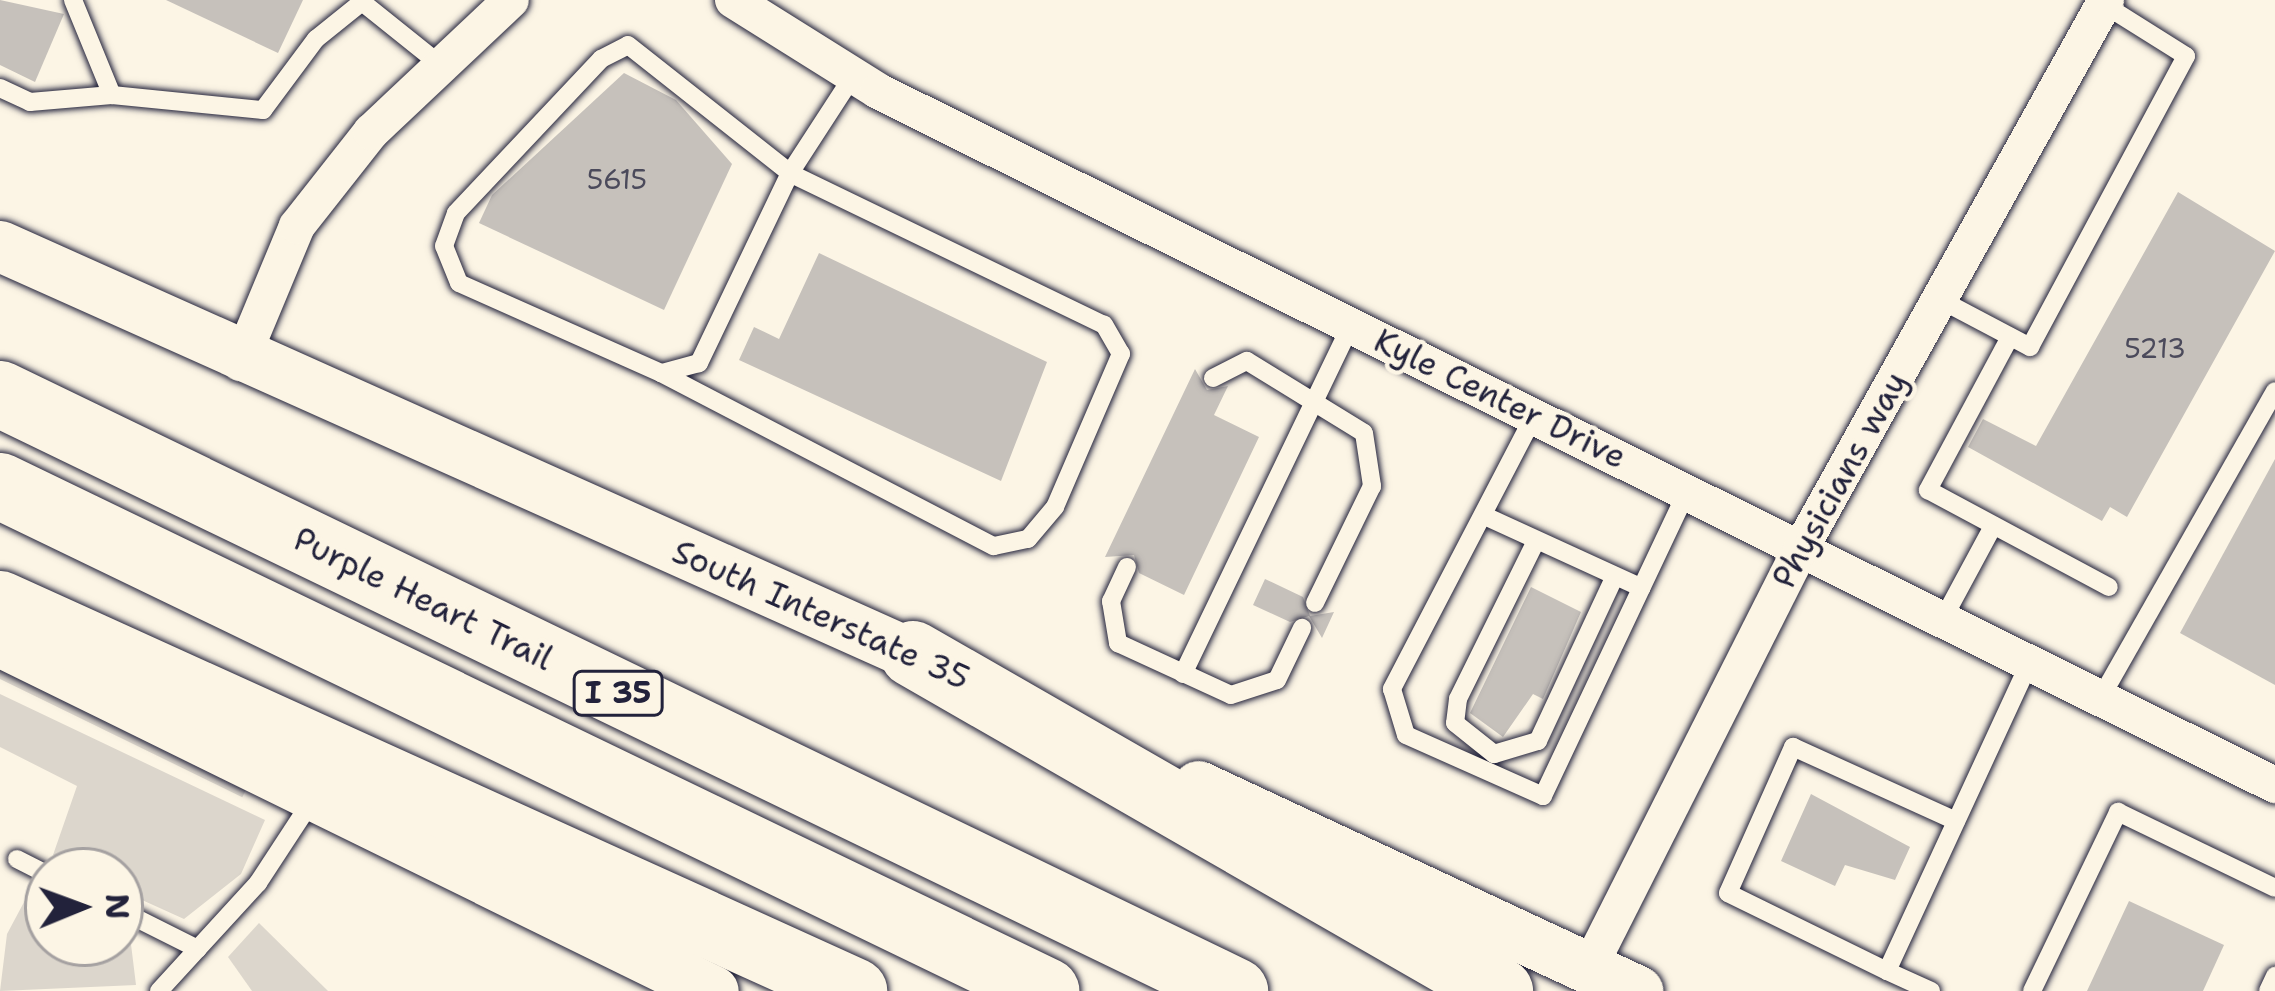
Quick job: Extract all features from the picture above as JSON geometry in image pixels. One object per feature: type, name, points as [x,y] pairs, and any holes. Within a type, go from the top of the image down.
[{"type":"highway","name":"Purple Heart Trail","points":[[0,394],[1235,991]]},
{"type":"highway","name":"I 35","points":[[0,486],[1046,991]]},
{"type":"highway","points":[[0,604],[854,991]]},
{"type":"highway","points":[[913,654],[1500,991]]},
{"type":"main road","name":"South Interstate 35","points":[[0,246],[241,362],[913,654],[1638,991]]},
{"type":"main road","points":[[0,641],[313,800],[713,991]]},
{"type":"street","points":[[241,362],[297,226],[371,132],[511,0]]},
{"type":"street","name":"Kyle Center Drive","points":[[734,0],[853,76],[2275,785]]},
{"type":"street","name":"Physicians way","points":[[1589,968],[1801,548],[2105,2]]},
{"type":"lane","points":[[73,0],[112,95]]},
{"type":"lane","points":[[0,88],[30,102],[112,95],[262,110],[316,39],[363,1],[443,67]]},
{"type":"lane","points":[[1939,299],[2030,347],[2186,56],[2105,2]]},
{"type":"lane","points":[[628,45],[790,173],[1104,325],[1121,355],[1055,507],[1028,539],[994,546],[661,373],[459,283],[444,246],[456,213],[601,59],[628,45]]},
{"type":"lane","points":[[661,373],[699,363],[790,173],[853,76]]},
{"type":"lane","points":[[1184,674],[1351,325]]},
{"type":"lane","points":[[2010,337],[1928,490],[2109,587]]},
{"type":"lane","points":[[1213,378],[1247,361],[1316,398],[1364,433],[1372,486],[1315,603]]},
{"type":"lane","points":[[2100,699],[2275,391]]},
{"type":"lane","points":[[1534,416],[1487,518],[1392,689],[1406,735],[1543,796],[1687,491]]},
{"type":"lane","points":[[1487,518],[1642,588]]},
{"type":"lane","points":[[1943,619],[1993,526]]},
{"type":"lane","points":[[1535,543],[1458,699],[1455,723],[1494,754],[1538,741],[1614,578]]},
{"type":"lane","points":[[1126,567],[1111,602],[1118,643],[1232,694],[1277,680],[1302,628]]},
{"type":"lane","points":[[1887,971],[2029,663]]},
{"type":"lane","points":[[1931,991],[1728,893],[1793,747],[1956,821]]},
{"type":"lane","points":[[160,991],[313,800]]},
{"type":"lane","points":[[2032,991],[2118,812],[2275,888]]},
{"type":"lane","points":[[17,859],[24,863]]},
{"type":"lane","points":[[144,922],[198,949]]},
{"type":"lane","points":[[2269,991],[2275,976]]},
{"type":"shaded area","points":[[0,669],[246,789],[242,797],[0,679]]},
{"type":"shaded area","points":[[0,694],[265,820],[241,874],[184,919],[144,901],[144,847],[56,847],[77,786],[0,747]]},
{"type":"shaded area","points":[[24,902],[24,967],[134,967],[136,985],[0,991],[7,934]]},
{"type":"shaded area","points":[[259,923],[328,991],[252,991],[228,957]]},
{"type":"building","points":[[0,0],[64,14],[35,82],[0,65]]},
{"type":"building","points":[[166,0],[303,0],[278,53]]},
{"type":"building","points":[[624,73],[676,100],[732,164],[664,310],[479,223],[492,195]]},
{"type":"building","points":[[2178,192],[2275,251],[2127,517],[2110,507],[2102,521],[1968,447],[1983,419],[2036,446]]},
{"type":"building","points":[[819,253],[1047,362],[1001,481],[739,360],[754,327],[779,339]]},
{"type":"building","points":[[1195,369],[1207,390],[1228,386],[1214,415],[1259,437],[1184,595],[1139,573],[1134,555],[1105,557]]},
{"type":"building","points":[[2275,459],[2275,685],[2180,633]]},
{"type":"building","points":[[1265,579],[1303,597],[1310,616],[1334,612],[1322,638],[1309,616],[1290,622],[1253,605]]},
{"type":"building","points":[[1531,587],[1581,612],[1543,699],[1533,694],[1503,737],[1470,713]]},
{"type":"building","points":[[1811,794],[1910,847],[1895,880],[1845,865],[1835,886],[1781,861]]},
{"type":"building","points":[[2129,901],[2224,945],[2203,991],[2087,991]]}]
